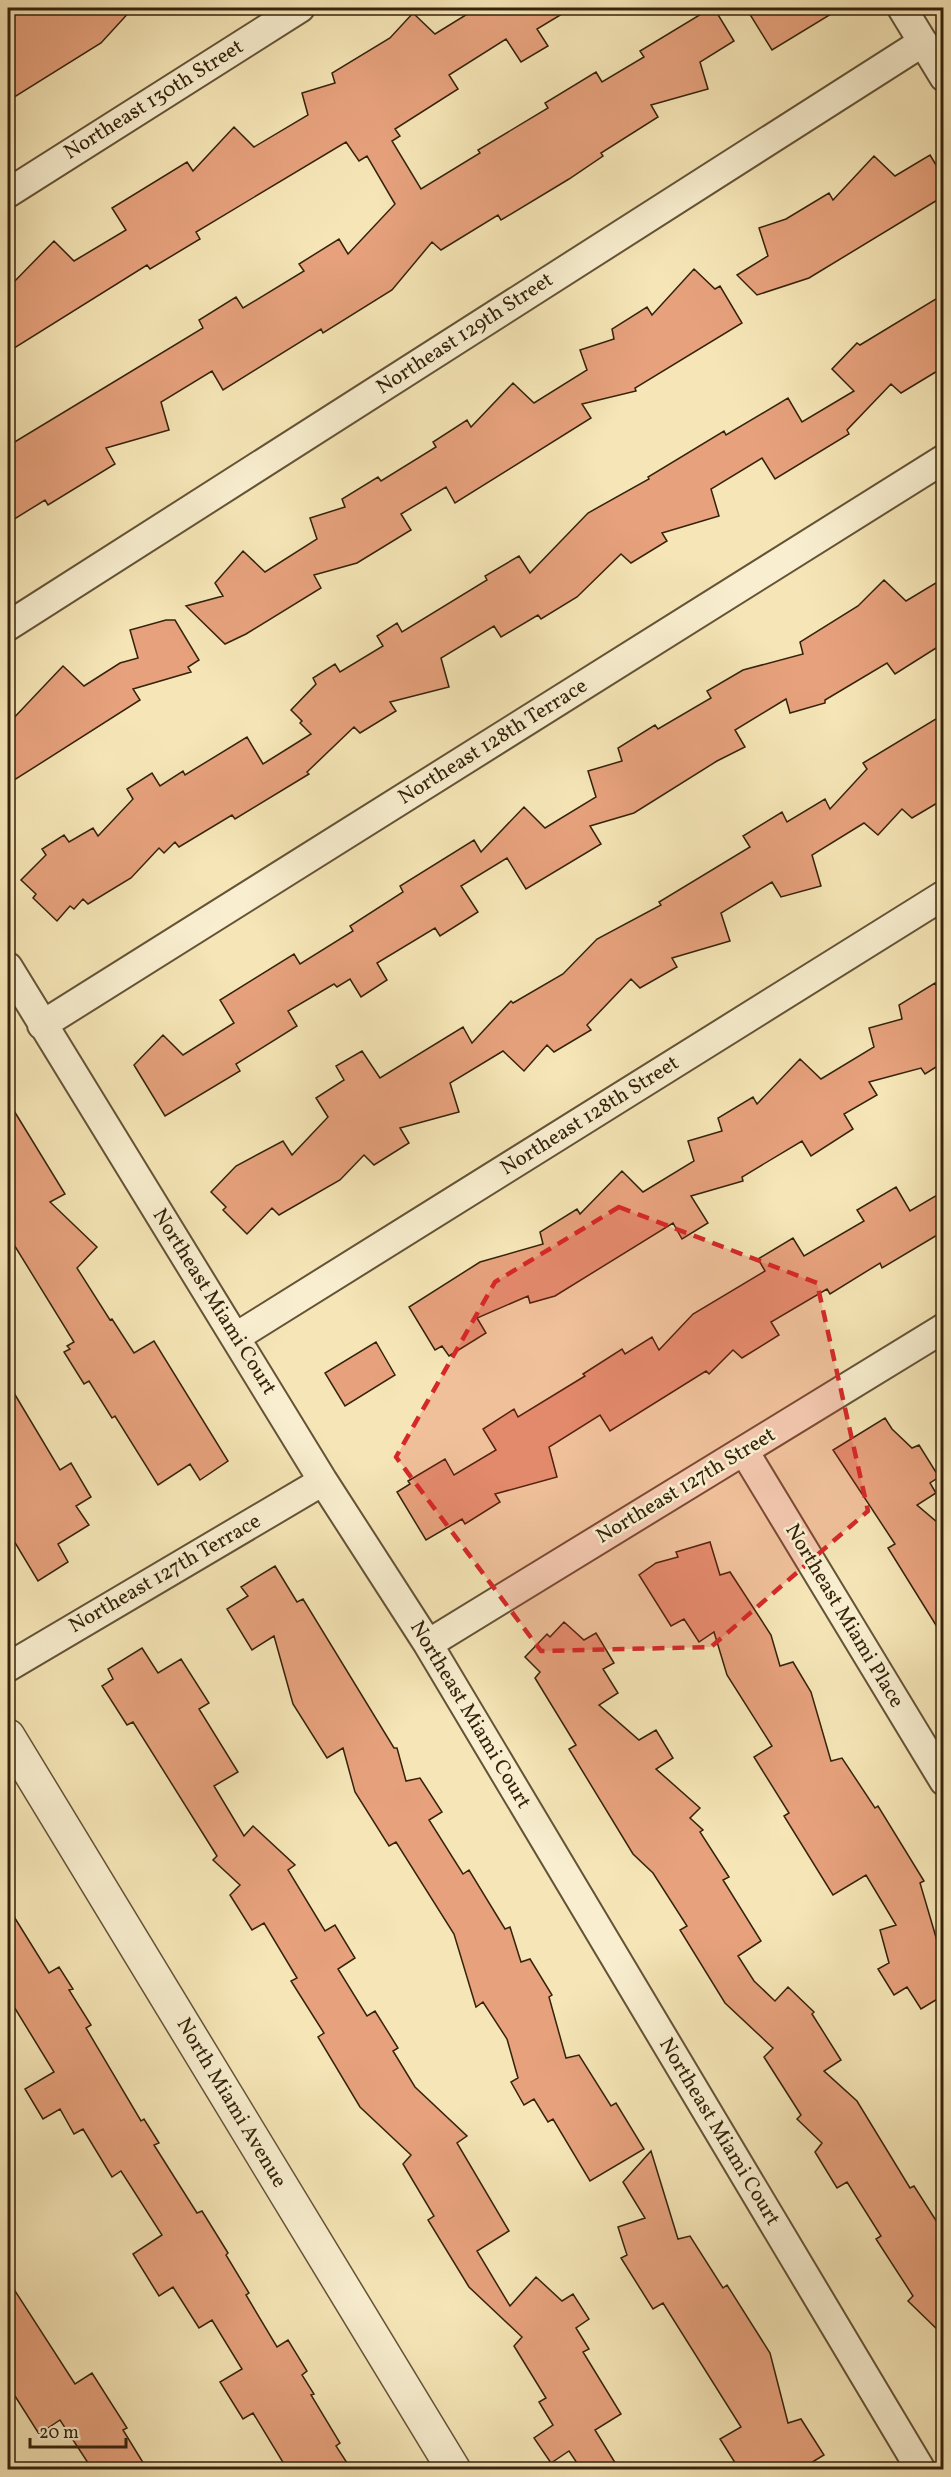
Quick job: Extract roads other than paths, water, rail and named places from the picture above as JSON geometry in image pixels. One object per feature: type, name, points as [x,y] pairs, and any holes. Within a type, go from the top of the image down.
[{"type":"street","name":"Northeast 130th Street","points":[[8,194],[300,8]]},
{"type":"street","points":[[902,8],[944,77]]},
{"type":"street","name":"Northeast 129th Street","points":[[8,626],[923,42]]},
{"type":"street","name":"Northeast 128th Terrace","points":[[42,1025],[944,459]]},
{"type":"street","name":"Northeast 128th Street","points":[[236,1336],[944,895]]},
{"type":"street","name":"Northeast Miami Court","points":[[8,967],[323,1481],[428,1644],[921,2469]]},
{"type":"street","name":"Northeast 127th Street","points":[[428,1644],[944,1328]]},
{"type":"street","name":"Northeast Miami Place","points":[[744,1451],[944,1781]]},
{"type":"street","name":"Northeast 127th Terrace","points":[[8,1667],[323,1481]]},
{"type":"street","name":"North Miami Avenue","points":[[8,1736],[454,2469]]}]
